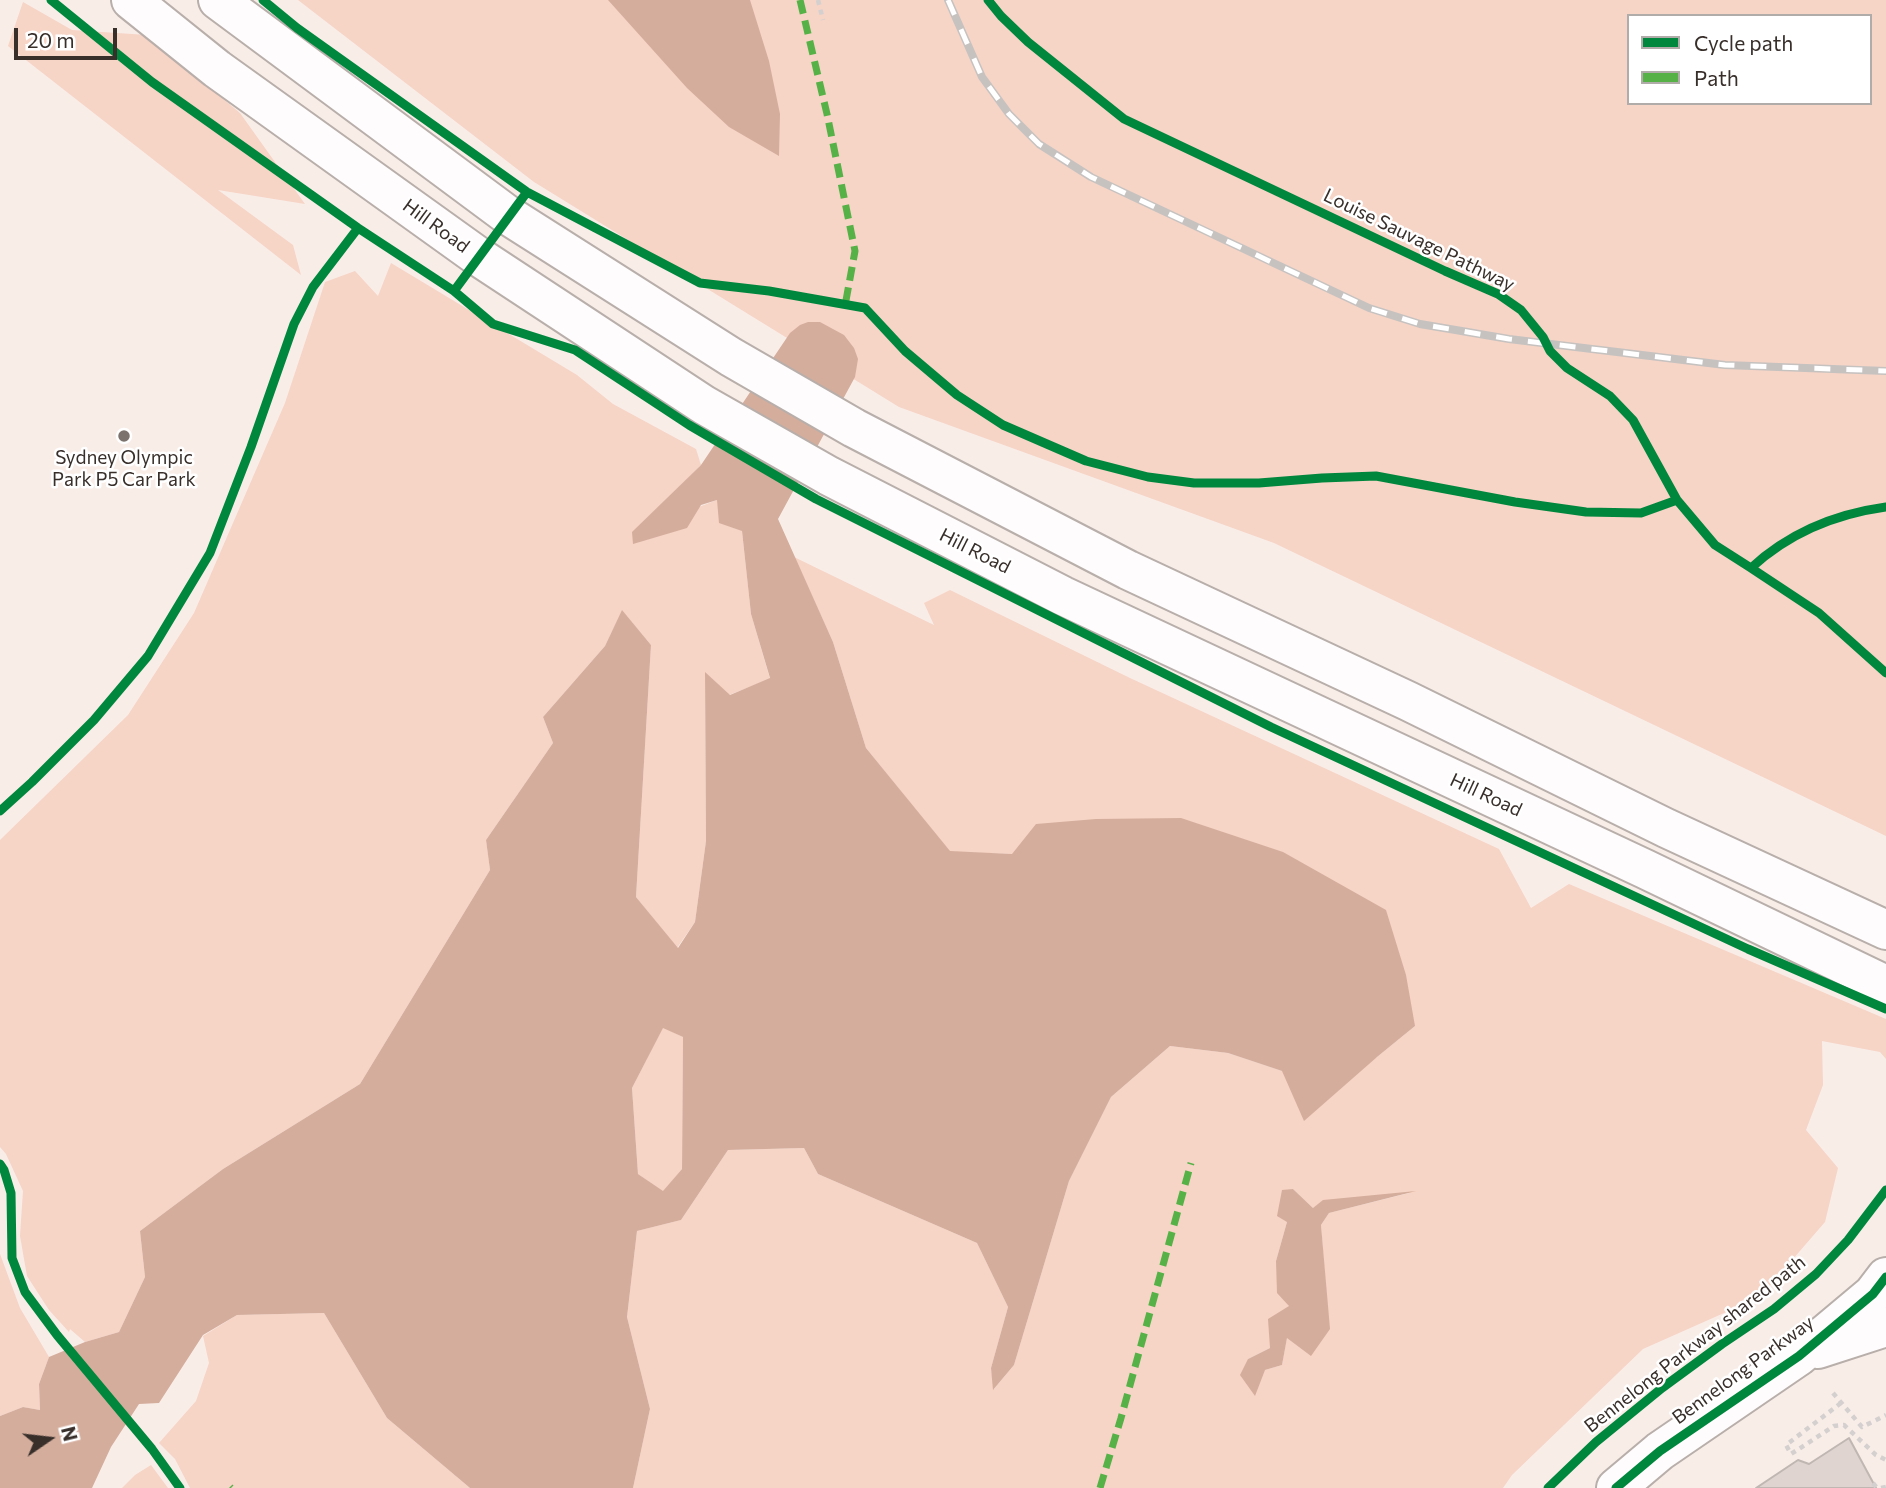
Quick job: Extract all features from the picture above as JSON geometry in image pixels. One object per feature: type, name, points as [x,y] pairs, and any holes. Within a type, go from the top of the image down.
[{"type":"street","name":"Hill Road","points":[[131,0],[217,69],[479,257],[704,405],[829,476],[1063,596],[1886,985]]},
{"type":"street","points":[[218,0],[509,216],[731,357],[854,428],[1128,570],[1408,701],[1666,828],[1886,930]]},
{"type":"street","name":"Bennelong Parkway","points":[[1616,1488],[1660,1451],[1799,1356],[1872,1294],[1886,1277]]},
{"type":"street","points":[[1799,1356],[1886,1327]]},
{"type":"path","points":[[818,0],[823,20]]},
{"type":"path","points":[[1833,1393],[1863,1427],[1886,1415]]},
{"type":"path","points":[[1841,1403],[1786,1445],[1791,1454],[1834,1426],[1844,1425],[1876,1455],[1886,1460]]},
{"type":"path","points":[[1873,1483],[1881,1488]]},
{"type":"shaded area","points":[[298,0],[1886,0],[1886,836],[1274,543],[899,407],[534,182]]},
{"type":"shaded area","points":[[608,0],[750,0],[769,61],[780,114],[779,156],[729,127],[687,88]]},
{"type":"shaded area","points":[[23,2],[72,30],[147,35],[240,113],[305,204],[218,190],[293,245],[301,275],[8,46]]},
{"type":"shaded area","points":[[391,263],[577,375],[613,404],[696,449],[701,465],[633,532],[717,500],[742,531],[751,614],[770,679],[729,695],[705,673],[706,841],[695,922],[677,948],[636,897],[651,645],[622,611],[605,646],[543,717],[553,743],[486,840],[490,870],[360,1084],[223,1169],[140,1231],[145,1277],[119,1332],[85,1342],[70,1329],[69,1332],[49,1310],[27,1276],[20,1236],[23,1191],[0,1147],[0,840],[128,715],[194,613],[285,403],[325,282],[355,271],[378,296]]},
{"type":"shaded area","points":[[820,322],[844,335],[858,359],[855,377],[778,519],[833,642],[866,748],[950,851],[1012,854],[1036,824],[1096,819],[1181,818],[1283,852],[1386,910],[1406,975],[1415,1026],[1304,1121],[1282,1071],[1228,1053],[1170,1046],[1111,1097],[1069,1181],[1014,1365],[993,1390],[991,1368],[1008,1307],[977,1243],[818,1174],[804,1148],[728,1150],[681,1220],[637,1231],[627,1317],[650,1409],[633,1488],[470,1488],[387,1418],[324,1313],[237,1315],[203,1335],[159,1403],[139,1404],[111,1447],[92,1488],[0,1488],[0,1416],[23,1407],[40,1410],[39,1384],[49,1357],[119,1332],[145,1277],[140,1231],[223,1169],[360,1084],[490,870],[486,840],[553,743],[543,717],[605,646],[622,610],[651,645],[636,897],[678,948],[695,922],[706,841],[705,672],[730,695],[770,678],[751,614],[742,531],[719,523],[717,500],[701,505],[687,528],[633,544],[632,532],[701,465],[790,333],[800,325]],"holes":[[[663,1028],[683,1037],[682,1169],[663,1191],[638,1174],[632,1088]]]},
{"type":"shaded area","points":[[794,557],[934,625],[924,603],[950,590],[1130,678],[1499,849],[1531,908],[1569,884],[1886,1019],[1886,1059],[1880,1052],[1822,1041],[1823,1085],[1806,1130],[1838,1168],[1825,1222],[1760,1297],[1643,1349],[1512,1475],[1503,1488],[633,1488],[650,1409],[627,1317],[637,1231],[681,1220],[728,1150],[804,1148],[818,1174],[977,1243],[1008,1307],[991,1368],[994,1389],[1014,1365],[1069,1181],[1111,1097],[1170,1046],[1228,1053],[1282,1071],[1377,1057],[1415,1026],[1012,854],[950,852],[866,748],[833,642]],"holes":[[[1293,1189],[1313,1208],[1409,1193],[1329,1213],[1321,1225],[1329,1329],[1287,1337],[1282,1365],[1265,1370],[1248,1359],[1270,1348],[1289,1306],[1276,1261]]]},
{"type":"shaded area","points":[[663,1027],[683,1037],[682,1169],[663,1192],[638,1174],[632,1088]]},
{"type":"shaded area","points":[[1293,1189],[1313,1208],[1323,1200],[1416,1191],[1329,1213],[1321,1225],[1330,1329],[1311,1356],[1287,1338],[1282,1365],[1265,1370],[1255,1396],[1240,1375],[1248,1359],[1270,1348],[1268,1319],[1289,1306],[1277,1293],[1276,1261],[1287,1222],[1277,1216],[1282,1190]]},
{"type":"shaded area","points":[[0,1254],[20,1308],[49,1357],[39,1384],[40,1410],[23,1407],[0,1416]]},
{"type":"shaded area","points":[[324,1313],[387,1418],[470,1488],[190,1488],[175,1459],[159,1443],[196,1401],[209,1363],[203,1336],[237,1315]]},
{"type":"shaded area","points":[[151,1465],[168,1488],[122,1488],[135,1475]]},
{"type":"building","points":[[1849,1438],[1876,1488],[1756,1488],[1798,1460],[1809,1464]]},
{"type":"railway","points":[[948,0],[982,77],[1009,114],[1039,144],[1091,177],[1369,308],[1420,324],[1509,339],[1725,365],[1886,371]]},
{"type":"marked path","points":[[800,0],[855,251],[845,306]]},
{"type":"marked path","points":[[1100,1488],[1191,1163]]},
{"type":"cycle path","points":[[51,0],[152,82],[358,228],[454,291],[493,324],[575,350],[689,425],[816,499],[1271,727],[1748,949],[1886,1009]]},
{"type":"cycle path","points":[[263,0],[297,28],[527,192],[700,283],[769,291],[865,308],[905,351],[957,395],[1003,425],[1086,461],[1148,477],[1194,483],[1259,483],[1376,476],[1515,502],[1586,512],[1641,513],[1677,500]]},
{"type":"cycle path","name":"Louise Sauvage Pathway","points":[[988,0],[1028,42],[1124,119],[1498,294],[1521,310],[1543,337],[1550,351],[1567,368],[1610,396],[1633,420],[1677,500],[1715,545],[1751,568],[1781,545],[1814,527],[1831,520],[1886,507]]},
{"type":"cycle path","points":[[454,291],[527,192]]},
{"type":"cycle path","points":[[0,811],[94,720],[148,656],[210,553],[294,324],[313,287],[358,228]]},
{"type":"cycle path","points":[[1751,568],[1819,613],[1886,673]]},
{"type":"cycle path","points":[[0,1164],[11,1193],[12,1258],[25,1292],[57,1335],[152,1449],[180,1488]]},
{"type":"cycle path","name":"Bennelong Parkway shared path","points":[[1548,1488],[1596,1442],[1662,1388],[1774,1309],[1816,1274],[1848,1240],[1886,1190]]},
{"type":"cycle path","points":[[1616,1488],[1660,1451],[1799,1356],[1873,1294],[1886,1277]]},
{"type":"place","name":"Sydney Olympic Park P5 Car Park","points":[[124,436]]}]
